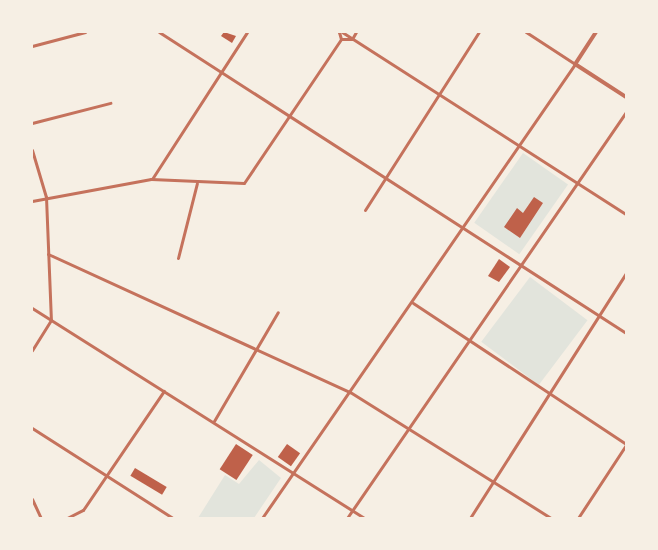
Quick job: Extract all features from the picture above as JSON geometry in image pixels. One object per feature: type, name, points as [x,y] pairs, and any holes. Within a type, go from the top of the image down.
[{"type":"street","points":[[32,46],[85,32]]},
{"type":"street","points":[[159,32],[627,333]]},
{"type":"street","points":[[152,179],[247,32]]},
{"type":"street","points":[[340,32],[627,214]]},
{"type":"street","points":[[32,201],[152,179],[197,183],[244,183],[341,39],[340,32]]},
{"type":"street","points":[[352,39],[356,32]]},
{"type":"street","points":[[365,210],[479,32]]},
{"type":"street","points":[[526,32],[627,97]]},
{"type":"street","points":[[262,519],[596,32]]},
{"type":"street","points":[[341,39],[352,39]]},
{"type":"street","points":[[32,123],[110,103]]},
{"type":"street","points":[[347,519],[524,266],[627,112]]},
{"type":"street","points":[[32,150],[46,197],[51,320],[32,350]]},
{"type":"street","points":[[178,258],[197,183]]},
{"type":"street","points":[[48,254],[350,392],[551,519]]},
{"type":"street","points":[[470,519],[627,273]]},
{"type":"street","points":[[412,302],[626,444],[578,519]]},
{"type":"street","points":[[32,308],[364,519]]},
{"type":"street","points":[[214,422],[278,312]]},
{"type":"street","points":[[67,519],[83,510],[108,477],[164,391]]},
{"type":"street","points":[[32,428],[173,519]]},
{"type":"street","points":[[32,499],[41,519]]},
{"type":"shaded area","points":[[523,153],[568,185],[519,254],[474,223]]},
{"type":"shaded area","points":[[530,277],[588,320],[539,385],[481,342]]},
{"type":"shaded area","points":[[259,460],[281,478],[254,518],[198,518],[225,475],[239,484]]},
{"type":"building","points":[[224,32],[236,36],[232,43],[221,36]]},
{"type":"building","points":[[534,197],[543,203],[520,238],[504,227],[517,208],[523,213]]},
{"type":"building","points":[[499,259],[510,267],[499,282],[488,276]]},
{"type":"building","points":[[236,444],[253,455],[236,480],[220,469]]},
{"type":"building","points":[[287,444],[300,453],[291,466],[278,457]]},
{"type":"building","points":[[135,468],[167,487],[162,495],[130,476]]}]
